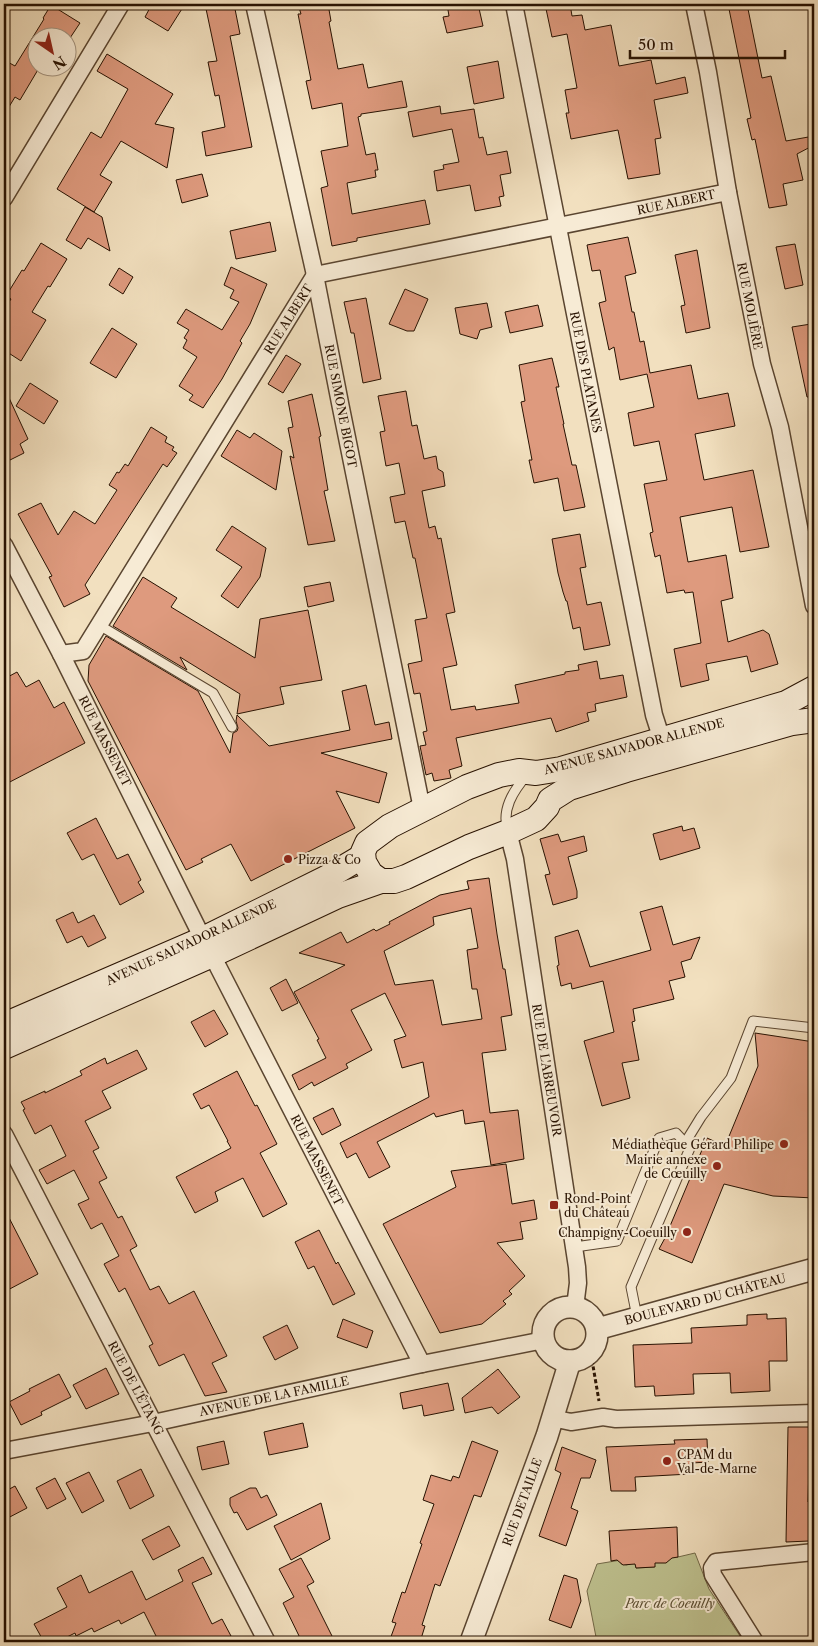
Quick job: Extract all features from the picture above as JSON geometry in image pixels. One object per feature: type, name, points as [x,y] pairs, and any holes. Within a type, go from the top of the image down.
[{"type":"main road","name":"AVENUE SALVADOR ALLENDE","points":[[4,1047],[208,947],[363,856],[364,848],[375,836],[422,809],[467,787],[499,775],[520,771],[534,772],[561,768],[662,740],[786,702],[814,688]]},
{"type":"main road","name":"AVENUE SALVADOR ALLENDE","points":[[4,1025],[338,896],[381,881],[394,881],[406,877],[469,847],[536,819],[547,807],[550,800],[569,788],[792,723],[814,720]]},
{"type":"main road","points":[[534,772],[544,777],[548,784],[550,800]]},
{"type":"main road","points":[[363,856],[364,862],[371,874],[381,881]]},
{"type":"street","points":[[4,198],[121,4]]},
{"type":"street","name":"RUE SIMONE BIGOT","points":[[254,4],[316,275],[422,809]]},
{"type":"street","name":"RUE DES PLATANES","points":[[514,4],[654,715],[662,740]]},
{"type":"street","name":"RUE MOLIÈRE","points":[[694,4],[762,364],[780,427],[814,606]]},
{"type":"street","name":"RUE ALBERT","points":[[61,654],[83,651],[316,275],[728,192]]},
{"type":"street","name":"RUE MASSENET","points":[[4,545],[422,1364]]},
{"type":"street","name":"RUE DE L'ABREUVOIR","points":[[508,832],[515,858],[575,1247],[578,1283],[575,1308]]},
{"type":"street","name":"RUE DE L'ÉTANG","points":[[4,1134],[267,1642]]},
{"type":"street","name":"BOULEVARD DU CHÂTEAU","points":[[597,1329],[814,1269]]},
{"type":"street","points":[[564,1308],[575,1308],[585,1312],[593,1319],[597,1329],[596,1342],[590,1352],[581,1359],[570,1361],[558,1358],[549,1351],[544,1340],[543,1330],[547,1320],[555,1312],[564,1308]]},
{"type":"street","name":"AVENUE DE LA FAMILLE","points":[[4,1451],[153,1423],[422,1364],[544,1340]]},
{"type":"street","name":"RUE DETAILLE","points":[[470,1642],[552,1418],[570,1361]]},
{"type":"street","points":[[552,1418],[571,1422],[603,1417],[814,1412]]},
{"type":"street","points":[[755,1642],[713,1575],[712,1568],[716,1562],[814,1552]]},
{"type":"lane","points":[[99,626],[213,693],[232,727]]},
{"type":"lane","points":[[508,832],[506,825],[507,808],[512,795],[534,772]]},
{"type":"lane","points":[[685,1143],[701,1117],[731,1078],[753,1021],[814,1028]]},
{"type":"lane","points":[[575,1247],[617,1241],[659,1138],[676,1133],[690,1148],[631,1287],[637,1317]]},
{"type":"path","points":[[590,1352],[603,1417]]},
{"type":"green space","name":"Parc de Coeuilly","points":[[695,1553],[709,1589],[744,1642],[597,1642],[587,1591],[597,1564],[621,1560],[621,1564],[627,1565],[635,1559],[636,1568],[654,1567],[654,1558],[678,1557]]},
{"type":"building","points":[[152,4],[185,4],[168,31],[145,17]]},
{"type":"building","points":[[205,4],[234,4],[240,34],[230,36],[252,147],[206,156],[202,132],[225,127],[219,95],[215,96],[208,62],[217,61]]},
{"type":"building","points":[[298,4],[328,4],[331,21],[329,22],[338,69],[363,64],[368,88],[402,81],[407,107],[361,114],[358,117],[366,155],[375,153],[378,170],[375,170],[376,177],[347,183],[352,214],[425,200],[430,224],[357,238],[357,241],[332,246],[321,188],[328,186],[321,151],[348,146],[342,103],[312,109],[306,81],[311,80],[298,14],[301,14]]},
{"type":"building","points":[[447,4],[478,4],[483,26],[447,33],[443,17],[449,16]]},
{"type":"building","points":[[545,4],[570,4],[572,16],[582,15],[585,30],[611,25],[619,66],[651,60],[656,84],[685,77],[688,93],[654,100],[661,138],[655,139],[660,174],[628,179],[618,130],[571,139],[566,113],[569,113],[565,90],[577,88],[567,34],[552,37]]},
{"type":"building","points":[[728,4],[747,4],[762,78],[771,76],[786,141],[814,136],[814,145],[797,154],[803,180],[783,184],[787,205],[769,208],[755,139],[752,140],[747,119],[751,118]]},
{"type":"building","points":[[51,5],[80,23],[77,28],[38,28]]},
{"type":"building","points":[[28,45],[28,78],[33,78],[20,100],[15,97],[4,115],[4,60],[15,66]]},
{"type":"building","points":[[107,54],[173,94],[155,124],[174,128],[167,168],[121,141],[100,175],[112,182],[94,212],[57,189],[91,132],[101,138],[128,89],[97,71]]},
{"type":"building","points":[[498,61],[504,98],[474,104],[467,67]]},
{"type":"building","points":[[440,106],[441,114],[474,109],[479,138],[483,137],[487,155],[507,151],[511,173],[500,175],[504,196],[499,197],[501,206],[475,211],[470,185],[437,191],[434,171],[444,169],[443,165],[459,162],[452,129],[413,137],[408,112]]},
{"type":"building","points":[[202,174],[208,196],[182,203],[176,180]]},
{"type":"building","points":[[85,207],[102,217],[110,251],[88,238],[81,249],[66,240]]},
{"type":"building","points":[[270,222],[276,251],[236,259],[230,231]]},
{"type":"building","points":[[628,237],[636,273],[625,276],[632,312],[634,312],[640,342],[644,341],[650,373],[691,365],[698,399],[728,393],[735,426],[695,434],[704,480],[753,470],[769,547],[740,552],[732,507],[680,517],[688,562],[726,555],[733,598],[721,601],[728,642],[763,630],[769,634],[778,664],[751,672],[747,656],[706,664],[709,680],[681,687],[674,649],[701,643],[693,592],[685,593],[684,590],[667,593],[660,555],[655,557],[650,533],[653,532],[644,484],[667,480],[659,441],[634,446],[628,413],[654,407],[647,374],[620,380],[614,347],[609,350],[599,303],[606,301],[600,270],[592,271],[587,245]]},
{"type":"building","points":[[41,243],[67,259],[32,312],[46,320],[21,361],[4,350],[4,310],[11,299],[6,296]]},
{"type":"building","points":[[795,244],[803,285],[785,289],[776,247]]},
{"type":"building","points":[[697,250],[710,328],[686,333],[681,306],[685,305],[675,255]]},
{"type":"building","points":[[231,267],[267,284],[250,324],[240,341],[242,343],[203,408],[189,400],[193,395],[179,386],[197,357],[183,348],[187,340],[184,338],[189,330],[177,323],[186,309],[222,330],[239,302],[230,298],[234,290],[224,285]]},
{"type":"building","points":[[119,268],[133,277],[123,294],[109,285]]},
{"type":"building","points":[[405,289],[428,299],[414,331],[407,331],[389,324]]},
{"type":"building","points":[[366,298],[381,379],[363,383],[354,333],[351,333],[344,302]]},
{"type":"building","points":[[487,303],[492,327],[480,330],[477,339],[460,334],[455,308]]},
{"type":"building","points":[[538,305],[543,326],[510,333],[505,312]]},
{"type":"building","points":[[811,324],[814,340],[814,397],[807,397],[792,327]]},
{"type":"building","points":[[112,328],[137,344],[116,378],[90,363]]},
{"type":"building","points":[[286,355],[301,364],[283,393],[268,384]]},
{"type":"building","points":[[552,358],[559,387],[556,387],[572,465],[576,465],[585,507],[564,511],[558,478],[534,483],[529,460],[532,460],[521,402],[525,401],[519,365]]},
{"type":"building","points":[[30,383],[58,401],[44,424],[16,406]]},
{"type":"building","points":[[4,387],[28,439],[20,444],[24,453],[4,463]]},
{"type":"building","points":[[406,391],[412,426],[417,425],[424,459],[436,456],[438,469],[443,472],[445,486],[422,491],[429,528],[435,526],[438,539],[441,538],[455,612],[446,614],[457,665],[443,668],[451,710],[475,706],[476,710],[519,703],[515,685],[579,670],[578,665],[597,661],[600,679],[623,675],[627,697],[595,704],[596,711],[587,713],[589,721],[556,732],[551,718],[456,738],[462,766],[449,770],[451,778],[434,781],[432,773],[426,775],[420,746],[426,745],[423,732],[427,731],[420,693],[414,694],[408,664],[422,661],[415,620],[427,618],[415,558],[413,558],[405,521],[395,523],[390,497],[405,494],[399,463],[386,466],[380,432],[385,431],[378,396]]},
{"type":"building","points":[[312,394],[321,436],[319,437],[328,490],[324,491],[335,541],[308,545],[290,456],[294,458],[288,428],[293,427],[288,401]]},
{"type":"building","points":[[151,427],[167,437],[165,442],[174,447],[172,450],[177,453],[167,467],[163,464],[85,585],[90,594],[64,607],[49,577],[52,576],[18,514],[41,503],[58,535],[74,511],[95,524],[117,490],[109,485],[117,472],[119,473],[125,464],[128,466]]},
{"type":"building","points":[[237,430],[250,438],[254,433],[282,451],[276,490],[221,456]]},
{"type":"building","points":[[232,526],[266,548],[260,577],[238,608],[221,596],[242,567],[216,550]]},
{"type":"building","points":[[580,534],[586,567],[580,568],[587,605],[601,602],[610,645],[584,650],[580,627],[573,629],[558,573],[552,539]]},
{"type":"building","points":[[143,577],[177,598],[171,607],[255,658],[260,619],[308,610],[322,680],[280,687],[284,704],[237,714],[240,694],[180,657],[187,670],[113,626]]},
{"type":"building","points":[[330,582],[334,601],[308,607],[304,587]]},
{"type":"building","points":[[106,636],[198,691],[230,753],[233,733],[238,728],[237,715],[269,746],[350,730],[342,691],[366,685],[375,725],[389,722],[392,739],[321,753],[387,773],[379,803],[336,791],[355,828],[251,881],[231,844],[201,859],[203,862],[186,870],[88,681],[89,665]]},
{"type":"building","points":[[17,672],[26,687],[39,680],[54,708],[64,702],[85,743],[4,785],[4,679]]},
{"type":"building","points":[[96,818],[117,859],[128,854],[141,880],[138,882],[144,892],[120,905],[94,854],[82,860],[67,833]]},
{"type":"building","points":[[682,826],[683,831],[694,828],[700,848],[660,860],[653,834]]},
{"type":"building","points":[[558,834],[561,842],[584,836],[587,851],[568,857],[577,891],[577,898],[553,905],[545,875],[550,874],[540,839]]},
{"type":"building","points":[[489,878],[512,1015],[501,1017],[506,1050],[482,1053],[490,1113],[518,1110],[524,1159],[491,1165],[484,1121],[465,1124],[463,1110],[436,1117],[434,1113],[377,1142],[390,1167],[369,1178],[356,1153],[347,1158],[340,1143],[429,1097],[423,1062],[402,1068],[394,1040],[406,1036],[385,993],[351,1010],[372,1050],[346,1064],[348,1068],[314,1086],[312,1082],[299,1090],[292,1075],[326,1058],[317,1040],[319,1039],[294,992],[345,965],[299,953],[341,932],[347,943],[374,929],[376,931],[440,895],[469,889],[467,881]],"holes":[[[471,908],[478,948],[467,950],[472,989],[477,989],[482,1019],[442,1025],[433,980],[395,985],[384,951],[434,925],[433,917]]]},
{"type":"building","points":[[662,906],[673,945],[700,937],[691,959],[681,962],[685,977],[669,981],[674,999],[633,1009],[635,1021],[632,1022],[639,1060],[622,1063],[630,1098],[602,1106],[584,1041],[614,1032],[603,981],[572,989],[571,983],[561,986],[557,966],[559,965],[555,937],[578,930],[590,967],[651,950],[640,912]]},
{"type":"building","points":[[73,912],[78,923],[94,915],[106,938],[88,947],[82,936],[67,943],[56,920]]},
{"type":"building","points":[[286,979],[298,1003],[282,1011],[270,988]]},
{"type":"building","points":[[214,1010],[228,1034],[205,1047],[191,1022]]},
{"type":"building","points":[[755,1033],[814,1042],[814,1198],[773,1196],[724,1184],[692,1263],[659,1249],[707,1138],[725,1146],[758,1066]]},
{"type":"building","points":[[137,1050],[147,1069],[102,1091],[111,1108],[85,1121],[99,1148],[93,1151],[107,1178],[99,1182],[118,1218],[122,1216],[137,1246],[130,1250],[150,1290],[159,1286],[169,1304],[194,1291],[227,1356],[212,1363],[227,1392],[205,1396],[184,1354],[159,1366],[149,1346],[153,1344],[125,1288],[119,1292],[104,1264],[119,1256],[102,1223],[91,1229],[78,1204],[89,1199],[74,1170],[47,1184],[39,1170],[66,1156],[51,1125],[35,1134],[23,1110],[25,1109],[21,1102],[82,1075],[80,1071],[105,1058],[107,1064]]},
{"type":"building","points":[[237,1071],[277,1144],[260,1153],[287,1204],[263,1217],[243,1178],[215,1192],[218,1201],[195,1213],[176,1177],[231,1148],[209,1105],[201,1109],[193,1094]]},
{"type":"building","points":[[333,1108],[341,1125],[322,1135],[313,1118]]},
{"type":"building","points":[[506,1164],[512,1204],[534,1200],[537,1219],[520,1222],[523,1239],[497,1243],[525,1276],[509,1291],[512,1294],[503,1301],[506,1304],[482,1324],[440,1333],[383,1224],[456,1187],[451,1171]]},
{"type":"building","points":[[4,1208],[38,1274],[4,1292]]},
{"type":"building","points":[[319,1230],[336,1264],[338,1262],[355,1294],[333,1305],[314,1266],[308,1269],[295,1242]]},
{"type":"building","points":[[767,1314],[767,1319],[786,1318],[787,1361],[769,1361],[770,1391],[731,1393],[730,1373],[693,1374],[694,1394],[655,1396],[654,1386],[635,1387],[633,1345],[692,1343],[691,1328],[747,1325],[747,1315]]},
{"type":"building","points":[[343,1319],[373,1331],[367,1348],[337,1337]]},
{"type":"building","points":[[287,1325],[298,1348],[275,1360],[263,1337]]},
{"type":"building","points":[[106,1368],[119,1394],[86,1409],[73,1385]]},
{"type":"building","points":[[498,1369],[520,1397],[498,1414],[492,1407],[465,1413],[462,1398]]},
{"type":"building","points":[[59,1374],[71,1397],[41,1412],[42,1415],[21,1425],[9,1402],[30,1391],[29,1389]]},
{"type":"building","points":[[448,1383],[454,1410],[424,1416],[422,1405],[403,1409],[400,1393]]},
{"type":"building","points":[[303,1423],[308,1447],[269,1455],[264,1432]]},
{"type":"building","points":[[788,1427],[810,1427],[808,1502],[814,1498],[814,1539],[809,1541],[786,1542]]},
{"type":"building","points":[[707,1439],[708,1462],[692,1463],[690,1474],[635,1477],[636,1491],[611,1491],[606,1447],[675,1444],[674,1440]]},
{"type":"building","points":[[224,1441],[229,1464],[202,1470],[197,1447]]},
{"type":"building","points":[[472,1441],[498,1451],[481,1497],[474,1495],[440,1586],[435,1584],[422,1625],[425,1626],[420,1642],[389,1642],[396,1623],[392,1622],[402,1592],[405,1593],[434,1504],[423,1500],[431,1475],[451,1481],[453,1476],[459,1478]]},
{"type":"building","points":[[562,1447],[596,1460],[590,1478],[581,1478],[571,1508],[578,1511],[566,1546],[539,1536],[561,1473],[555,1470]]},
{"type":"building","points":[[141,1469],[154,1496],[130,1509],[117,1481]]},
{"type":"building","points":[[89,1472],[104,1501],[82,1513],[66,1483]]},
{"type":"building","points":[[55,1478],[66,1499],[47,1509],[36,1488]]},
{"type":"building","points":[[15,1486],[27,1508],[4,1520],[4,1492]]},
{"type":"building","points":[[250,1488],[256,1488],[261,1498],[267,1495],[277,1515],[247,1530],[237,1512],[234,1513],[230,1505],[230,1498]]},
{"type":"building","points":[[321,1503],[330,1539],[291,1560],[274,1526]]},
{"type":"building","points":[[169,1526],[180,1546],[153,1560],[142,1540]]},
{"type":"building","points":[[677,1527],[678,1557],[672,1558],[666,1563],[655,1563],[655,1567],[636,1568],[635,1564],[623,1565],[617,1560],[611,1561],[609,1531]]},
{"type":"building","points":[[203,1557],[212,1574],[192,1583],[212,1624],[222,1619],[231,1636],[220,1642],[159,1642],[144,1612],[121,1624],[119,1620],[94,1632],[92,1628],[76,1636],[75,1633],[57,1642],[44,1642],[34,1624],[67,1607],[57,1588],[81,1575],[89,1593],[132,1571],[146,1600],[183,1581],[178,1570]]},
{"type":"building","points":[[301,1558],[314,1582],[307,1586],[335,1642],[302,1642],[283,1603],[294,1597],[279,1569]]},
{"type":"building","points":[[564,1575],[577,1579],[581,1601],[571,1628],[549,1620]]},
{"type":"place","name":"Pizza & Co","points":[[288,859]]},
{"type":"place","name":"Médiathèque Gérard Philipe","points":[[784,1144]]},
{"type":"place","name":"Mairie annexe de Cœuilly","points":[[717,1166]]},
{"type":"place","name":"Rond-Point du Château","points":[[554,1205]]},
{"type":"place","name":"Champigny-Coeuilly","points":[[687,1232]]},
{"type":"place","name":"CPAM du Val-de-Marne","points":[[667,1461]]}]
